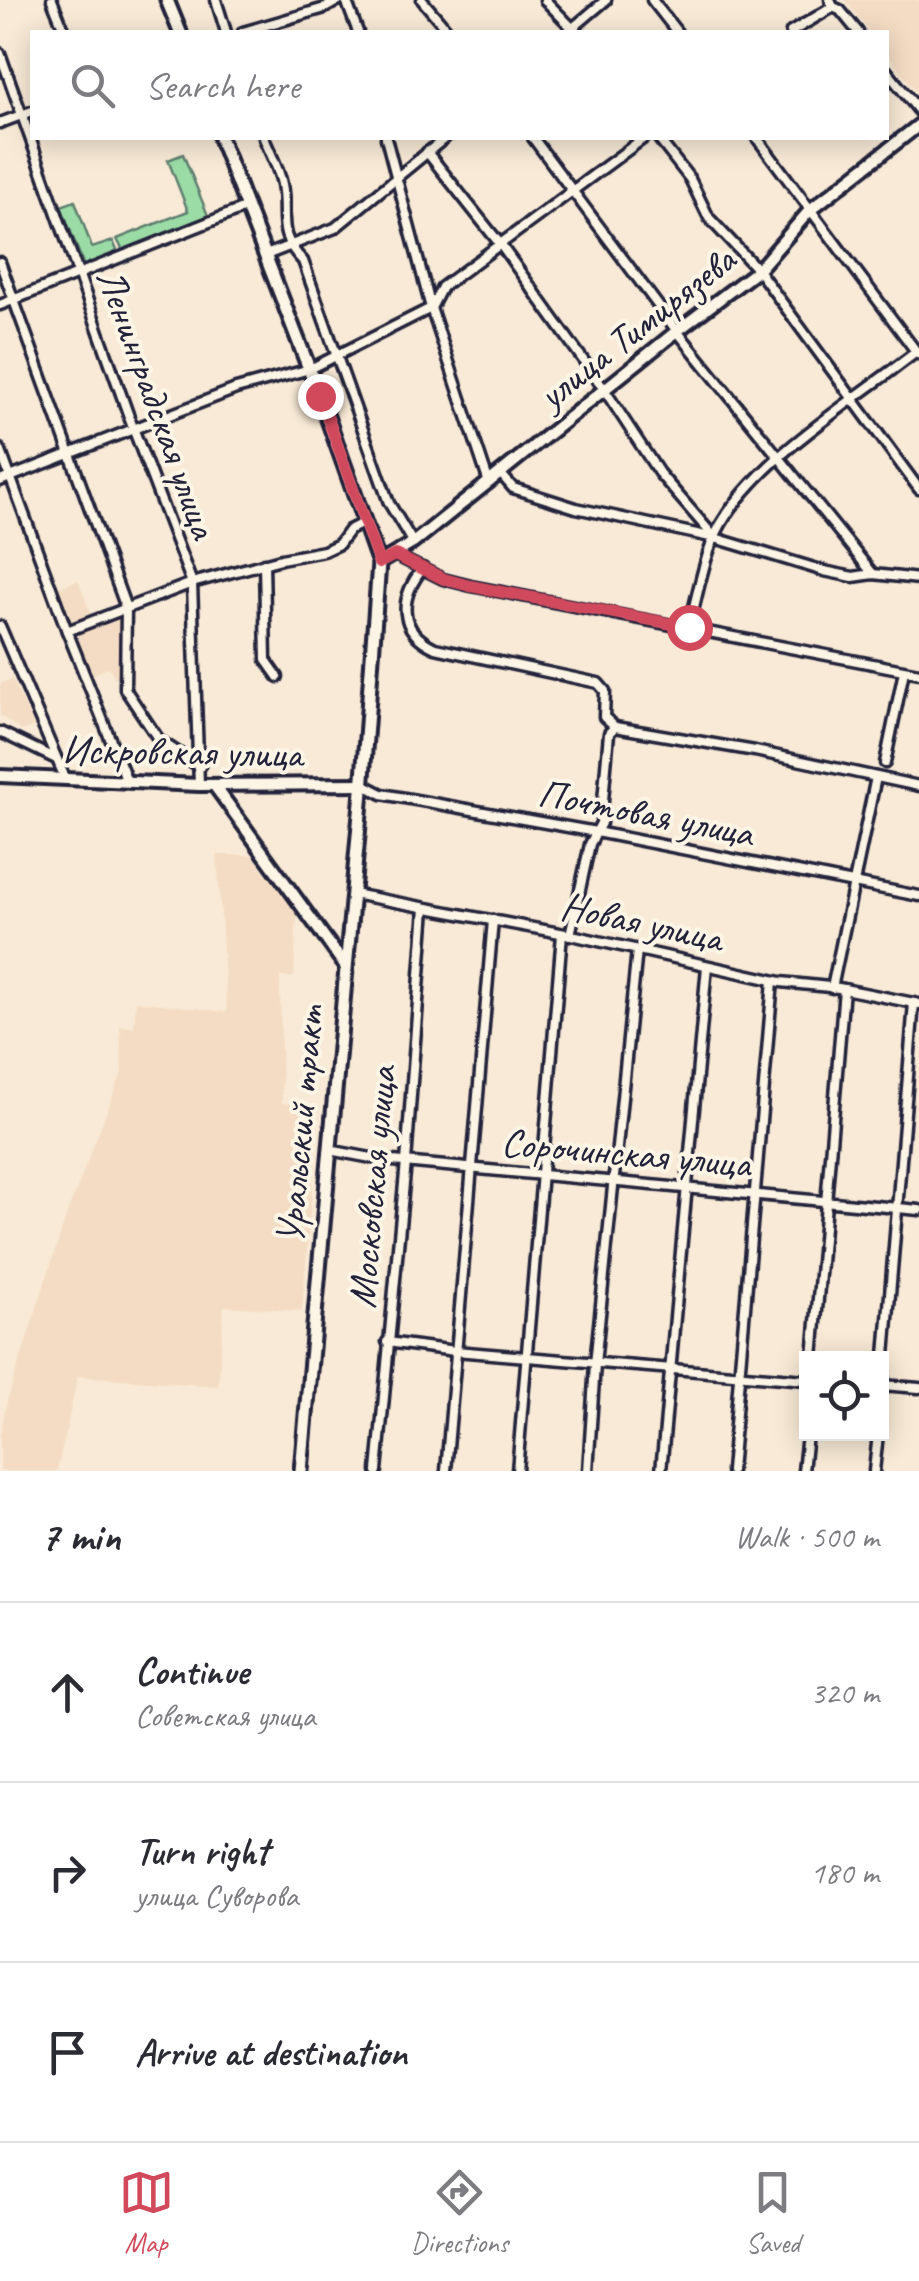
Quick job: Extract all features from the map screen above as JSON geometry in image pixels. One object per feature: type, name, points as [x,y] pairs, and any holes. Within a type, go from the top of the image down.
[{"type":"main road","points":[[167,0],[179,30]]},
{"type":"main road","name":"улица Тимирязева","points":[[379,563],[413,543],[676,331],[758,270],[810,210],[919,125]]},
{"type":"main road","points":[[221,140],[310,369],[379,563]]},
{"type":"main road","name":"Уральский тракт","points":[[300,1471],[363,784],[379,563]]},
{"type":"main road","name":"Искровская улица","points":[[0,776],[199,785],[363,784]]},
{"type":"main road","points":[[214,785],[346,967]]},
{"type":"street","points":[[52,0],[64,30]]},
{"type":"street","points":[[216,0],[225,30]]},
{"type":"street","points":[[249,30],[342,0],[357,30]]},
{"type":"street","points":[[422,0],[447,30]]},
{"type":"street","points":[[545,0],[571,30]]},
{"type":"street","points":[[573,30],[606,0]]},
{"type":"street","points":[[652,0],[675,30]]},
{"type":"street","points":[[793,30],[831,4],[856,30]]},
{"type":"street","name":"Ленинградская улица","points":[[0,52],[28,112]]},
{"type":"street","points":[[889,74],[919,112]]},
{"type":"street","points":[[0,124],[28,112]]},
{"type":"street","name":"Ленинградская улица","points":[[37,140],[80,276],[192,583],[199,785]]},
{"type":"street","points":[[265,140],[282,184],[284,236],[302,261],[390,503],[413,543]]},
{"type":"street","points":[[386,140],[431,308],[489,483]]},
{"type":"street","points":[[266,254],[335,228],[442,140]]},
{"type":"street","points":[[535,140],[676,331],[873,574]]},
{"type":"street","points":[[0,481],[236,389],[310,369],[431,308],[442,287],[641,140]]},
{"type":"street","points":[[660,140],[690,179],[709,218],[758,270],[919,489]]},
{"type":"street","points":[[689,627],[722,522],[777,457],[918,353],[758,140]]},
{"type":"street","points":[[427,152],[500,244],[659,473],[714,538]]},
{"type":"street","points":[[0,305],[247,207]]},
{"type":"street","points":[[0,262],[126,608],[126,689],[159,740],[200,767]]},
{"type":"street","points":[[0,449],[127,781]]},
{"type":"street","points":[[501,474],[513,488],[576,508],[714,538],[824,571],[853,578],[873,574],[919,580]]},
{"type":"street","points":[[67,632],[192,583],[324,552],[365,522]]},
{"type":"street","points":[[395,555],[444,579],[470,586],[919,673]]},
{"type":"street","points":[[264,564],[266,660],[278,677]]},
{"type":"street","points":[[423,568],[408,586],[409,630],[435,648],[598,683],[605,691],[604,718],[616,727],[755,751],[919,786]]},
{"type":"street","points":[[0,626],[65,778]]},
{"type":"street","points":[[885,763],[904,670]]},
{"type":"street","points":[[517,1471],[566,934],[600,822],[609,733],[616,727]]},
{"type":"street","points":[[0,732],[54,758]]},
{"type":"street","points":[[832,988],[876,777]]},
{"type":"street","name":"Почтовая улица","points":[[363,784],[382,794],[919,896]]},
{"type":"street","name":"Новая улица","points":[[353,894],[566,934],[773,980],[916,1003]]},
{"type":"street","name":"Московская улица","points":[[377,1471],[425,908]]},
{"type":"street","points":[[446,1471],[493,920]]},
{"type":"street","points":[[588,1471],[595,1364],[637,950]]},
{"type":"street","points":[[661,1471],[707,966]]},
{"type":"street","points":[[731,1471],[773,980]]},
{"type":"street","points":[[815,1351],[844,989]]},
{"type":"street","points":[[885,1351],[916,1003]]},
{"type":"street","name":"Сорочинская улица","points":[[329,1150],[406,1162],[919,1210]]},
{"type":"street","points":[[387,1342],[595,1364],[799,1380]]},
{"type":"street","points":[[889,1388],[919,1388]]},
{"type":"street","points":[[803,1471],[805,1441]]},
{"type":"street","points":[[874,1471],[877,1441]]},
{"type":"shaded area","points":[[845,0],[919,0],[919,95],[889,56],[889,30],[868,30]]},
{"type":"shaded area","points":[[78,580],[91,614],[121,603],[122,674],[115,678],[109,667],[89,676],[55,589]]},
{"type":"shaded area","points":[[12,679],[34,726],[21,731],[0,715],[0,684]]},
{"type":"shaded area","points":[[217,855],[252,855],[297,914],[294,977],[280,977],[282,1103],[319,1106],[302,1311],[224,1306],[218,1386],[78,1376],[57,1471],[0,1471],[0,1435],[7,1401],[67,1214],[122,1072],[120,1026],[134,1027],[136,1001],[227,1012]]},
{"type":"green space","points":[[183,154],[209,218],[123,251],[117,239],[188,211],[168,160]]},
{"type":"green space","points":[[75,201],[92,248],[113,241],[118,253],[84,266],[61,206]]},
{"type":"route","points":[[320,396],[379,563],[395,555],[444,579],[470,586],[689,627]]}]
